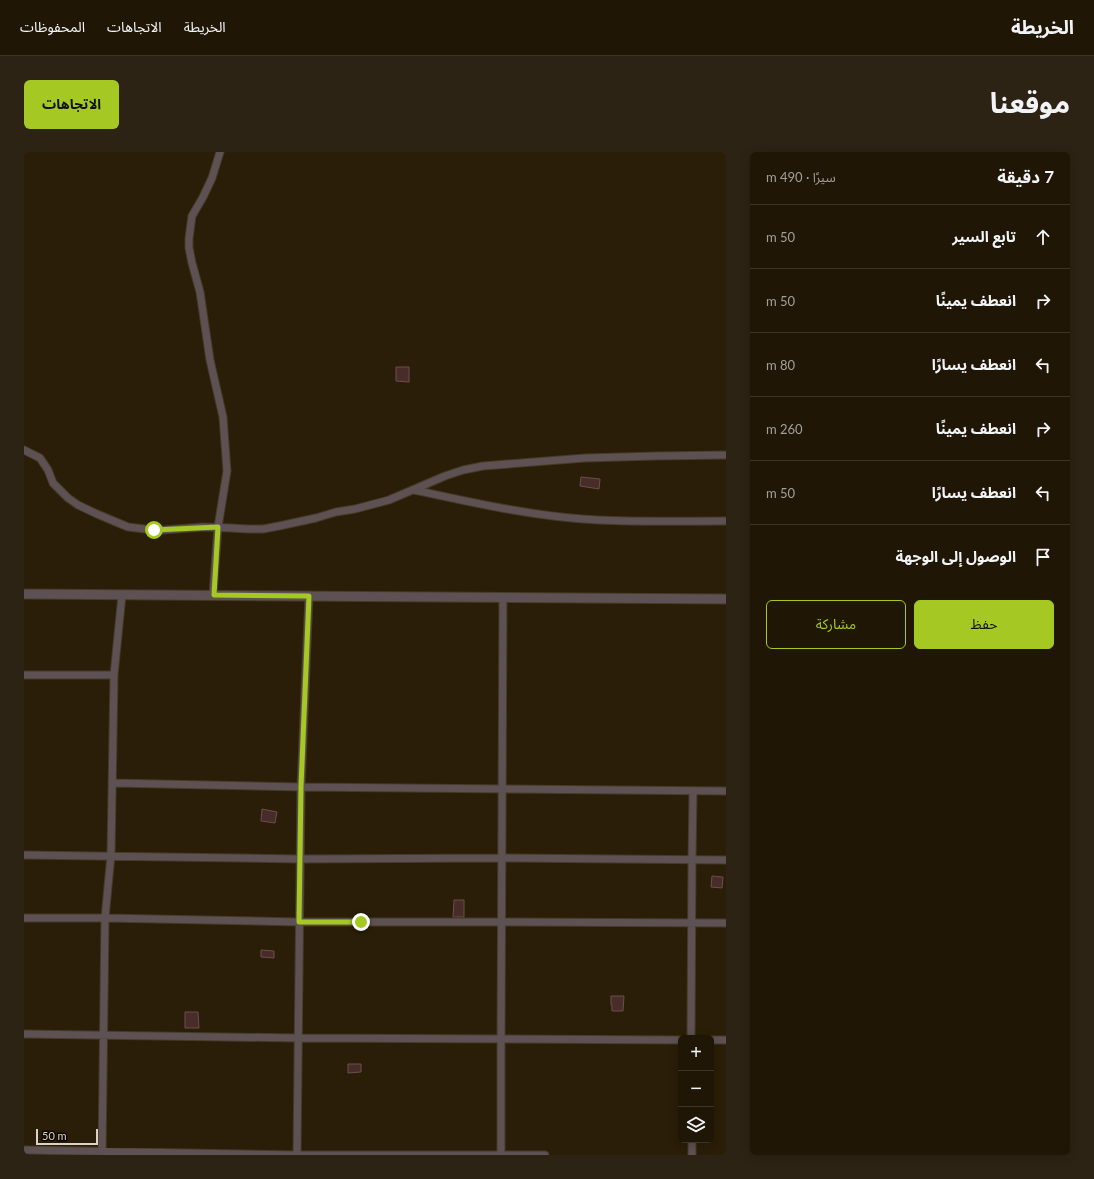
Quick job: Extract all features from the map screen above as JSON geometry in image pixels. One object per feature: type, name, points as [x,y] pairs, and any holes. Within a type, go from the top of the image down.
[{"type":"street","points":[[214,595],[218,527],[227,471],[223,417],[210,360],[200,292],[189,248],[192,216],[212,178],[220,152]]},
{"type":"street","points":[[24,450],[40,458],[48,470],[53,483],[68,498],[82,507],[128,527],[163,530],[218,527],[263,529],[389,500],[457,472],[484,466],[585,458],[726,456]]},
{"type":"street","points":[[414,490],[510,509],[597,520],[726,521]]},
{"type":"street","points":[[24,594],[726,599]]},
{"type":"street","points":[[102,1153],[105,918],[111,855],[114,675],[122,595]]},
{"type":"street","points":[[297,1155],[301,787],[309,596]]},
{"type":"street","points":[[501,1155],[503,598]]},
{"type":"street","points":[[24,675],[114,675]]},
{"type":"street","points":[[112,783],[301,787],[726,791]]},
{"type":"street","points":[[692,1035],[693,791]]},
{"type":"street","points":[[24,855],[111,855],[300,859],[501,858],[726,860]]},
{"type":"street","points":[[24,918],[299,922],[726,923]]},
{"type":"street","points":[[24,1034],[298,1038],[678,1040]]},
{"type":"street","points":[[714,1040],[726,1040]]},
{"type":"street","points":[[692,1143],[692,1155]]},
{"type":"street","points":[[24,1150],[102,1153],[297,1155],[545,1155]]},
{"type":"building","points":[[396,367],[409,367],[409,382],[396,381]]},
{"type":"building","points":[[581,477],[600,479],[599,489],[580,486]]},
{"type":"building","points":[[262,809],[277,812],[275,823],[261,821]]},
{"type":"building","points":[[712,876],[723,877],[722,888],[711,887]]},
{"type":"building","points":[[454,900],[464,900],[464,917],[453,917]]},
{"type":"building","points":[[261,950],[274,951],[274,958],[261,957]]},
{"type":"building","points":[[611,996],[624,996],[623,1011],[612,1011]]},
{"type":"building","points":[[185,1012],[198,1012],[199,1028],[185,1028]]},
{"type":"building","points":[[348,1064],[361,1064],[361,1072],[348,1073]]},
{"type":"route","points":[[154,530],[218,527],[214,595],[309,596],[301,787],[299,922],[361,922]]}]
